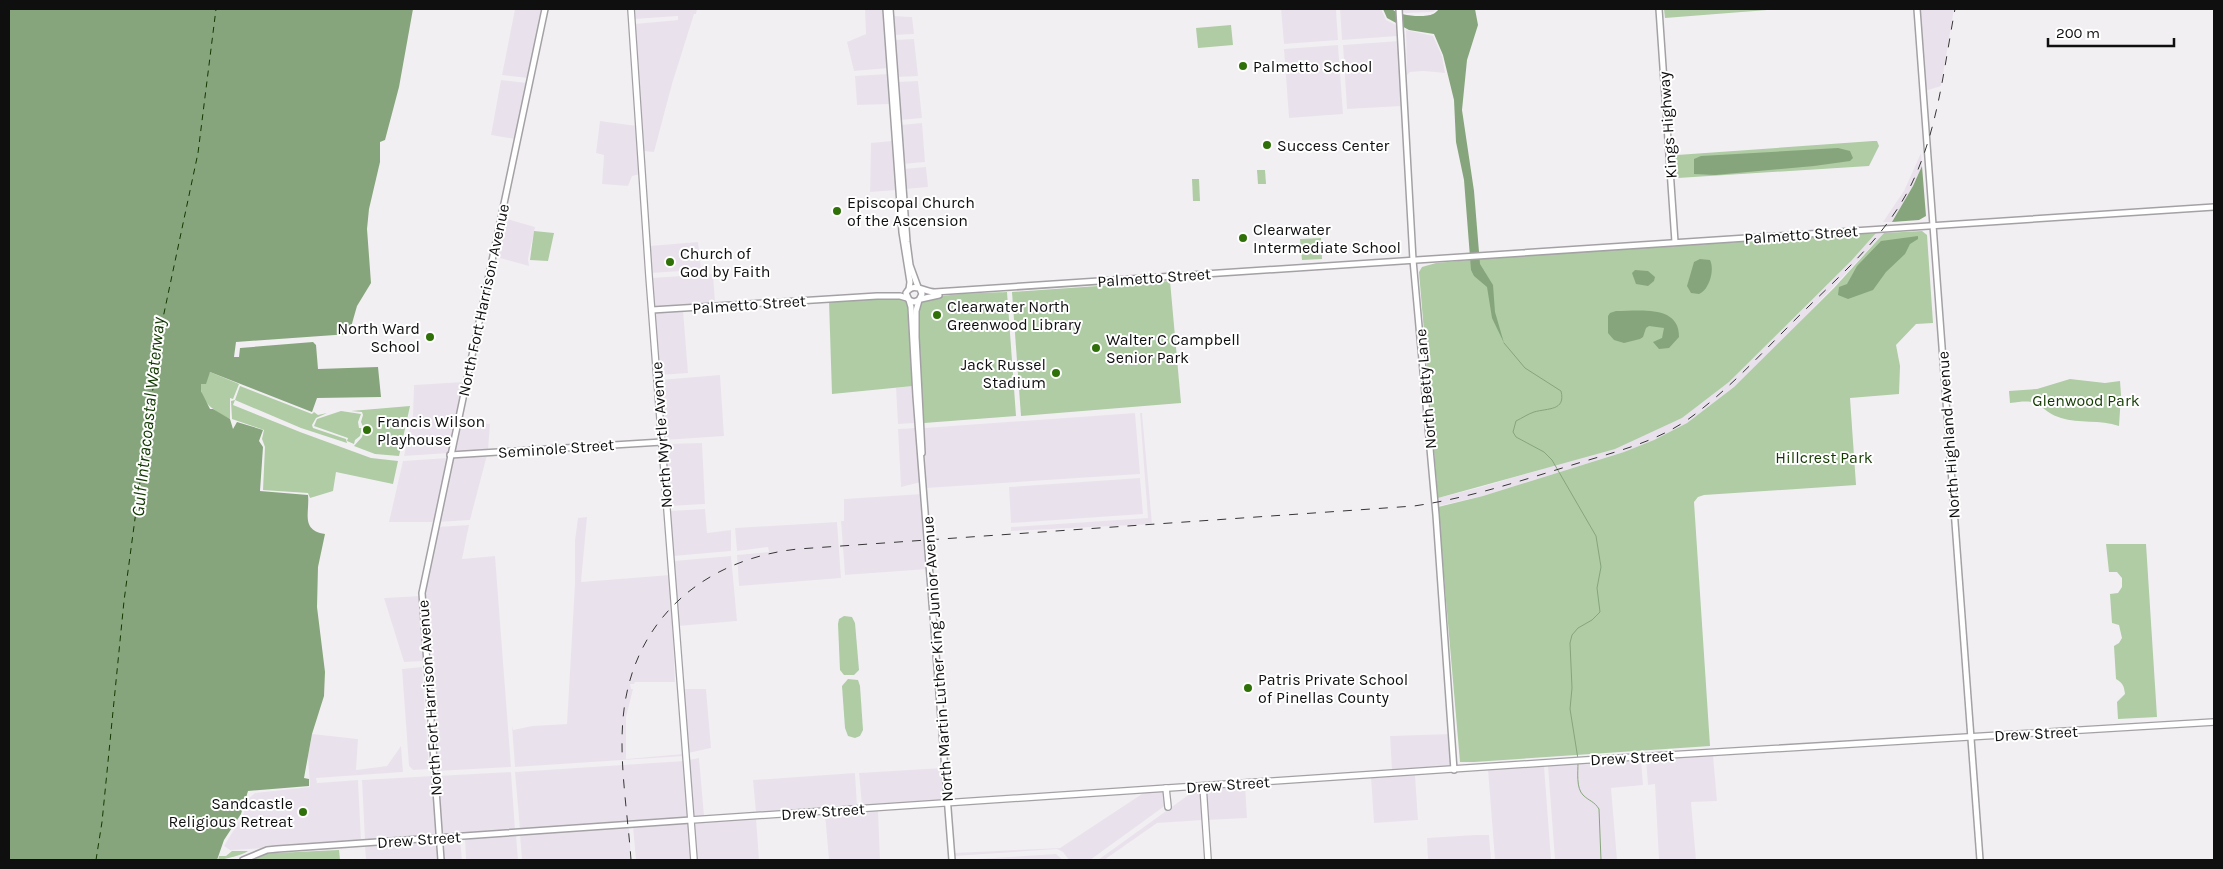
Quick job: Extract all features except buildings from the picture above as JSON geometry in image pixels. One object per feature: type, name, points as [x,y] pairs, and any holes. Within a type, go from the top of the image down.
[{"type":"main road","name":"North Myrtle Avenue","points":[[631,9],[694,860]]},
{"type":"main road","name":"Drew Street","points":[[691,820],[1586,760],[2214,722]]},
{"type":"main road","points":[[1203,786],[1208,860]]},
{"type":"main road","points":[[1166,788],[1168,806]]},
{"type":"street","name":"North Fort Harrison Avenue","points":[[441,860],[422,592],[545,9]]},
{"type":"street","points":[[888,9],[907,242],[910,265],[922,294],[920,300],[914,302],[908,299],[910,282],[902,232],[888,9]]},
{"type":"street","name":"North Betty Lane","points":[[1399,9],[1413,260],[1436,515],[1454,770]]},
{"type":"street","name":"Kings Highway","points":[[1659,9],[1676,242]]},
{"type":"street","name":"North Highland Avenue","points":[[1917,9],[1980,860]]},
{"type":"street","name":"Palmetto Street","points":[[919,288],[935,292],[2214,207]]},
{"type":"street","name":"Palmetto Street","points":[[920,300],[963,292],[1374,265],[1388,262]]},
{"type":"street","points":[[908,290],[913,286],[919,288]]},
{"type":"street","name":"Palmetto Street","points":[[877,296],[908,290]]},
{"type":"street","name":"Palmetto Street","points":[[652,310],[877,296],[901,296],[908,299]]},
{"type":"street","name":"North Martin Luther King Junior Avenue","points":[[908,299],[911,306],[914,371],[952,860]]},
{"type":"street","name":"North Martin Luther King Junior Avenue","points":[[920,300],[916,311],[916,331],[923,446],[922,458]]},
{"type":"street","name":"Seminole Street","points":[[450,455],[662,442]]},
{"type":"street","name":"Drew Street","points":[[243,860],[258,853],[277,849],[691,820]]},
{"type":"shaded area","points":[[515,9],[542,9],[528,78],[502,75]]},
{"type":"shaded area","points":[[633,9],[697,9],[672,84],[654,152],[643,151],[634,24],[678,20],[678,16],[634,19]]},
{"type":"shaded area","points":[[865,9],[884,9],[888,68],[854,71],[847,42],[866,34]]},
{"type":"shaded area","points":[[892,9],[894,16],[912,17],[914,34],[894,35]]},
{"type":"shaded area","points":[[1281,9],[1336,9],[1338,40],[1284,44]]},
{"type":"shaded area","points":[[1340,9],[1381,9],[1386,20],[1398,26],[1398,36],[1342,40]]},
{"type":"shaded area","points":[[1401,9],[1437,9],[1433,12],[1406,13],[1401,12]]},
{"type":"shaded area","points":[[1919,9],[1954,9],[1941,86],[1925,91]]},
{"type":"shaded area","points":[[1406,30],[1433,36],[1442,56],[1445,73],[1424,71],[1410,72],[1407,75]]},
{"type":"shaded area","points":[[914,39],[918,76],[897,77],[894,40]]},
{"type":"shaded area","points":[[1399,41],[1402,106],[1347,109],[1343,45]]},
{"type":"shaded area","points":[[1338,45],[1343,114],[1289,118],[1284,49]]},
{"type":"shaded area","points":[[888,74],[890,104],[857,105],[855,76]]},
{"type":"shaded area","points":[[501,80],[527,83],[515,139],[491,135]]},
{"type":"shaded area","points":[[918,81],[922,118],[900,120],[897,82]]},
{"type":"shaded area","points":[[600,121],[637,126],[640,174],[632,176],[628,186],[602,184],[604,155],[596,153]]},
{"type":"shaded area","points":[[922,123],[925,162],[903,164],[900,125]]},
{"type":"shaded area","points":[[893,137],[897,190],[870,192],[871,143],[892,141]]},
{"type":"shaded area","points":[[1921,153],[1922,166],[1913,186],[1892,222],[1883,222],[1904,191]]},
{"type":"shaded area","points":[[926,167],[928,187],[905,189],[903,169]]},
{"type":"shaded area","points":[[507,219],[535,227],[528,259],[529,266],[496,257]]},
{"type":"shaded area","points":[[1876,233],[1884,233],[1785,338],[1734,387],[1687,423],[1654,440],[1624,452],[1483,496],[1438,506],[1438,498],[1620,446],[1682,418],[1729,382],[1852,260]]},
{"type":"shaded area","points":[[698,242],[701,269],[712,269],[651,273],[649,246]]},
{"type":"shaded area","points":[[713,274],[715,303],[654,307],[651,278]]},
{"type":"shaded area","points":[[683,310],[688,373],[659,375],[654,312]]},
{"type":"shaded area","points":[[720,375],[724,436],[664,440],[659,380]]},
{"type":"shaded area","points":[[463,382],[449,453],[404,456],[413,415],[414,385]]},
{"type":"shaded area","points":[[467,384],[463,421],[490,424],[488,450],[453,452]]},
{"type":"shaded area","points":[[913,386],[916,423],[898,424],[896,388]]},
{"type":"shaded area","points":[[1135,413],[1140,474],[926,488],[924,428]]},
{"type":"shaded area","points":[[1140,413],[1142,413],[1152,524],[1011,531],[1011,527],[1148,518]]},
{"type":"shaded area","points":[[916,428],[921,482],[901,487],[898,429]]},
{"type":"shaded area","points":[[702,443],[705,504],[669,506],[664,444]]},
{"type":"shaded area","points":[[487,455],[470,520],[438,522],[452,457]]},
{"type":"shaded area","points":[[447,458],[434,522],[389,522],[403,461]]},
{"type":"shaded area","points":[[1140,478],[1143,514],[1011,523],[1009,487]]},
{"type":"shaded area","points":[[922,494],[928,569],[845,575],[841,521],[844,521],[844,499]]},
{"type":"shaded area","points":[[705,509],[707,533],[731,530],[731,551],[673,556],[669,511]]},
{"type":"shaded area","points":[[587,517],[581,582],[670,575],[675,682],[635,682],[630,684],[631,689],[633,689],[626,717],[626,759],[684,754],[684,756],[515,767],[512,726],[513,730],[532,726],[567,724],[575,583],[575,540],[578,518]]},
{"type":"shaded area","points":[[837,522],[841,578],[739,586],[737,555],[769,552],[768,547],[737,551],[735,528]]},
{"type":"shaded area","points":[[469,525],[462,559],[495,556],[511,767],[437,771],[424,593],[437,527]]},
{"type":"shaded area","points":[[731,556],[737,621],[678,626],[674,561]]},
{"type":"shaded area","points":[[420,596],[424,661],[404,662],[384,598]]},
{"type":"shaded area","points":[[422,667],[429,769],[413,770],[409,766],[402,669]]},
{"type":"shaded area","points":[[683,689],[706,689],[711,748],[688,753]]},
{"type":"shaded area","points":[[312,734],[358,739],[356,770],[387,766],[401,746],[403,772],[316,778],[317,783],[358,780],[361,841],[230,850],[224,846],[243,815],[248,799],[255,793],[310,787],[308,756]]},
{"type":"shaded area","points":[[1450,734],[1451,767],[1392,771],[1390,736]]},
{"type":"shaded area","points":[[1713,755],[1717,801],[1691,802],[1696,860],[1659,860],[1655,784],[1648,785],[1646,759]]},
{"type":"shaded area","points":[[699,758],[704,816],[693,817],[689,760]]},
{"type":"shaded area","points":[[1641,759],[1643,785],[1611,788],[1617,860],[1555,860],[1548,766]]},
{"type":"shaded area","points":[[684,761],[689,818],[520,830],[515,772]]},
{"type":"shaded area","points":[[1544,766],[1551,860],[1495,860],[1488,770]]},
{"type":"shaded area","points":[[942,768],[944,800],[862,806],[859,773]]},
{"type":"shaded area","points":[[511,772],[515,830],[441,835],[437,776]]},
{"type":"shaded area","points":[[855,773],[857,806],[756,813],[753,780]]},
{"type":"shaded area","points":[[1415,775],[1418,820],[1374,823],[1371,777]]},
{"type":"shaded area","points":[[433,776],[437,836],[365,841],[362,780]]},
{"type":"shaded area","points":[[1245,785],[1247,818],[1207,820],[1205,788]]},
{"type":"shaded area","points":[[1201,789],[1203,820],[1157,823],[1104,860],[1098,860],[1187,796]]},
{"type":"shaded area","points":[[1164,790],[1166,805],[1090,860],[1069,860],[1063,852],[1057,849],[954,856],[954,853],[1060,848],[1145,792]]},
{"type":"shaded area","points":[[878,810],[880,860],[829,860],[825,814]]},
{"type":"shaded area","points":[[756,818],[759,860],[696,860],[694,822]]},
{"type":"shaded area","points":[[689,823],[692,860],[636,860],[633,827]]},
{"type":"shaded area","points":[[629,827],[631,860],[522,860],[520,835]]},
{"type":"shaded area","points":[[516,835],[518,860],[466,860],[465,838]]},
{"type":"shaded area","points":[[1489,835],[1491,860],[1428,860],[1427,838]]},
{"type":"shaded area","points":[[460,839],[462,860],[443,860],[442,840]]},
{"type":"shaded area","points":[[437,840],[439,860],[366,860],[365,846]]},
{"type":"shaded area","points":[[1056,854],[1063,860],[960,860]]},
{"type":"green space","points":[[1664,9],[1781,9],[1665,18]]},
{"type":"green space","points":[[1231,25],[1233,45],[1198,48],[1196,28]]},
{"type":"green space","points":[[1877,141],[1879,146],[1869,166],[1678,178],[1674,174],[1673,160],[1677,155]]},
{"type":"green space","points":[[1257,170],[1265,170],[1266,184],[1258,184]]},
{"type":"green space","points":[[1192,179],[1199,179],[1200,201],[1193,201]]},
{"type":"green space","points":[[534,231],[554,233],[548,261],[530,260]]},
{"type":"green space","name":"Hillcrest Park","points":[[1922,231],[1927,235],[1933,323],[1916,324],[1896,345],[1900,366],[1899,394],[1850,398],[1856,485],[1704,495],[1698,497],[1694,502],[1710,746],[1460,762],[1438,507],[1483,496],[1624,452],[1654,440],[1687,423],[1734,387],[1834,288],[1884,233]]},
{"type":"green space","points":[[1876,233],[1852,260],[1729,382],[1682,418],[1615,449],[1438,498],[1419,272],[1422,267],[1436,263],[1480,259]]},
{"type":"green space","points":[[1321,238],[1322,259],[1302,260],[1300,239]]},
{"type":"green space","name":"Walter C Campbell Senior Park","points":[[1170,281],[1181,403],[1021,416],[1012,292]]},
{"type":"green space","points":[[1007,292],[1016,416],[924,423],[917,343],[918,313],[921,302],[949,295]]},
{"type":"green space","points":[[877,298],[903,299],[907,302],[913,386],[832,394],[829,301]]},
{"type":"green space","points":[[210,372],[239,384],[233,399],[230,398],[230,419],[209,406],[205,401],[201,390],[201,383]]},
{"type":"green space","name":"Glenwood Park","points":[[2070,379],[2105,383],[2120,381],[2119,426],[2068,420],[2053,415],[2035,403],[2010,403],[2009,391],[2037,389]]},
{"type":"green space","points":[[240,386],[312,414],[314,412],[318,415],[327,413],[316,418],[312,425],[313,428],[346,439],[347,443],[301,428],[235,400]]},
{"type":"green space","points":[[235,400],[233,405],[300,432],[371,458],[398,461],[393,484],[336,472],[333,491],[310,498],[308,493],[263,490],[265,447],[262,439],[264,430],[232,419],[231,401]]},
{"type":"green space","points":[[410,406],[399,456],[375,454],[354,446],[362,437],[364,429],[361,422],[363,415],[362,412],[351,411]]},
{"type":"green space","points":[[341,411],[361,414],[358,422],[359,428],[362,428],[360,436],[355,440],[354,444],[347,441],[348,438],[314,426],[317,419]]},
{"type":"green space","points":[[2106,544],[2146,544],[2157,717],[2118,719],[2117,702],[2125,694],[2123,685],[2116,679],[2114,646],[2122,638],[2119,625],[2112,623],[2110,594],[2118,593],[2122,587],[2122,578],[2117,572],[2109,572]]},
{"type":"green space","points":[[844,616],[852,617],[855,623],[859,670],[854,675],[844,675],[840,670],[838,624],[839,619]]},
{"type":"green space","points":[[848,679],[858,680],[860,686],[863,730],[860,736],[855,738],[848,736],[845,728],[842,686]]},
{"type":"green space","points":[[339,850],[340,860],[249,860],[254,854]]},
{"type":"green space","points":[[232,851],[248,851],[234,857],[218,860],[219,856],[226,856]]},
{"type":"water","name":"Gulf Intracoastal Waterway","points":[[9,9],[413,9],[399,87],[385,140],[380,142],[380,162],[369,209],[367,229],[371,283],[357,306],[349,334],[236,342],[234,357],[239,357],[240,348],[313,342],[316,345],[318,369],[378,367],[381,397],[317,398],[312,412],[210,372],[206,384],[201,384],[201,391],[210,409],[230,419],[233,429],[237,422],[263,430],[259,441],[263,447],[260,491],[308,495],[309,524],[312,529],[325,534],[318,567],[317,607],[325,672],[324,696],[312,734],[304,778],[309,779],[309,786],[248,791],[241,814],[224,840],[217,860],[9,860]]},
{"type":"water","points":[[1383,9],[1392,9],[1405,15],[1418,16],[1433,14],[1440,9],[1475,9],[1478,25],[1467,60],[1462,110],[1474,191],[1480,264],[1493,285],[1495,312],[1504,343],[1492,318],[1487,287],[1474,276],[1471,270],[1464,180],[1456,142],[1454,100],[1443,55],[1434,34],[1409,30],[1387,18]]},
{"type":"water","points":[[1838,148],[1850,151],[1853,158],[1850,161],[1814,166],[1715,175],[1694,174],[1694,159],[1701,156]]},
{"type":"water","points":[[1922,166],[1926,216],[1919,220],[1892,222],[1913,186]]},
{"type":"water","points":[[1918,236],[1918,239],[1910,244],[1905,254],[1886,272],[1873,290],[1848,299],[1838,295],[1839,287],[1847,284],[1857,266],[1881,241]]},
{"type":"water","points":[[1700,259],[1710,260],[1712,269],[1710,279],[1703,292],[1699,294],[1691,293],[1687,286],[1694,262]]},
{"type":"water","points":[[1635,270],[1648,271],[1655,277],[1654,281],[1648,286],[1636,284],[1632,273]]},
{"type":"water","points":[[1616,311],[1646,311],[1665,314],[1673,319],[1677,326],[1679,337],[1669,348],[1659,349],[1653,342],[1662,338],[1664,328],[1649,326],[1640,339],[1624,343],[1614,340],[1608,333],[1608,316]]},
{"type":"waterway","points":[[1504,343],[1525,368],[1561,391],[1561,402],[1555,408],[1534,412],[1516,421],[1513,432],[1516,437],[1544,452],[1552,460],[1596,536],[1601,567],[1597,588],[1600,612],[1592,620],[1578,628],[1572,635],[1570,643],[1572,688],[1570,709],[1578,759]]},
{"type":"waterway","points":[[1578,763],[1579,788],[1585,797],[1599,809],[1601,860]]},
{"type":"ferry route","points":[[96,860],[102,822],[124,601],[143,459],[163,318],[198,153],[216,9]]},
{"type":"railway","points":[[631,860],[622,753],[623,719],[629,684],[640,652],[657,625],[678,601],[703,581],[732,566],[764,555],[798,549],[1414,506],[1494,488],[1604,456],[1651,439],[1680,424],[1709,403],[1752,363],[1851,265],[1879,235],[1891,218],[1912,183],[1928,141],[1939,98],[1955,9]]},
{"type":"place","name":"Palmetto School","points":[[1243,66]]},
{"type":"place","name":"Success Center","points":[[1267,145]]},
{"type":"place","name":"Episcopal Church of the Ascension","points":[[837,211]]},
{"type":"place","name":"Clearwater Intermediate School","points":[[1243,238]]},
{"type":"place","name":"Church of God by Faith","points":[[670,262]]},
{"type":"place","name":"Clearwater North Greenwood Library","points":[[937,315]]},
{"type":"place","name":"North Ward School","points":[[430,337]]},
{"type":"place","name":"Walter C Campbell Senior Park","points":[[1096,348]]},
{"type":"place","name":"Jack Russel Stadium","points":[[1056,373]]},
{"type":"place","name":"Francis Wilson Playhouse","points":[[367,430]]},
{"type":"place","name":"Patris Private School of Pinellas County","points":[[1248,688]]},
{"type":"place","name":"Sandcastle Religious Retreat","points":[[303,812]]}]
